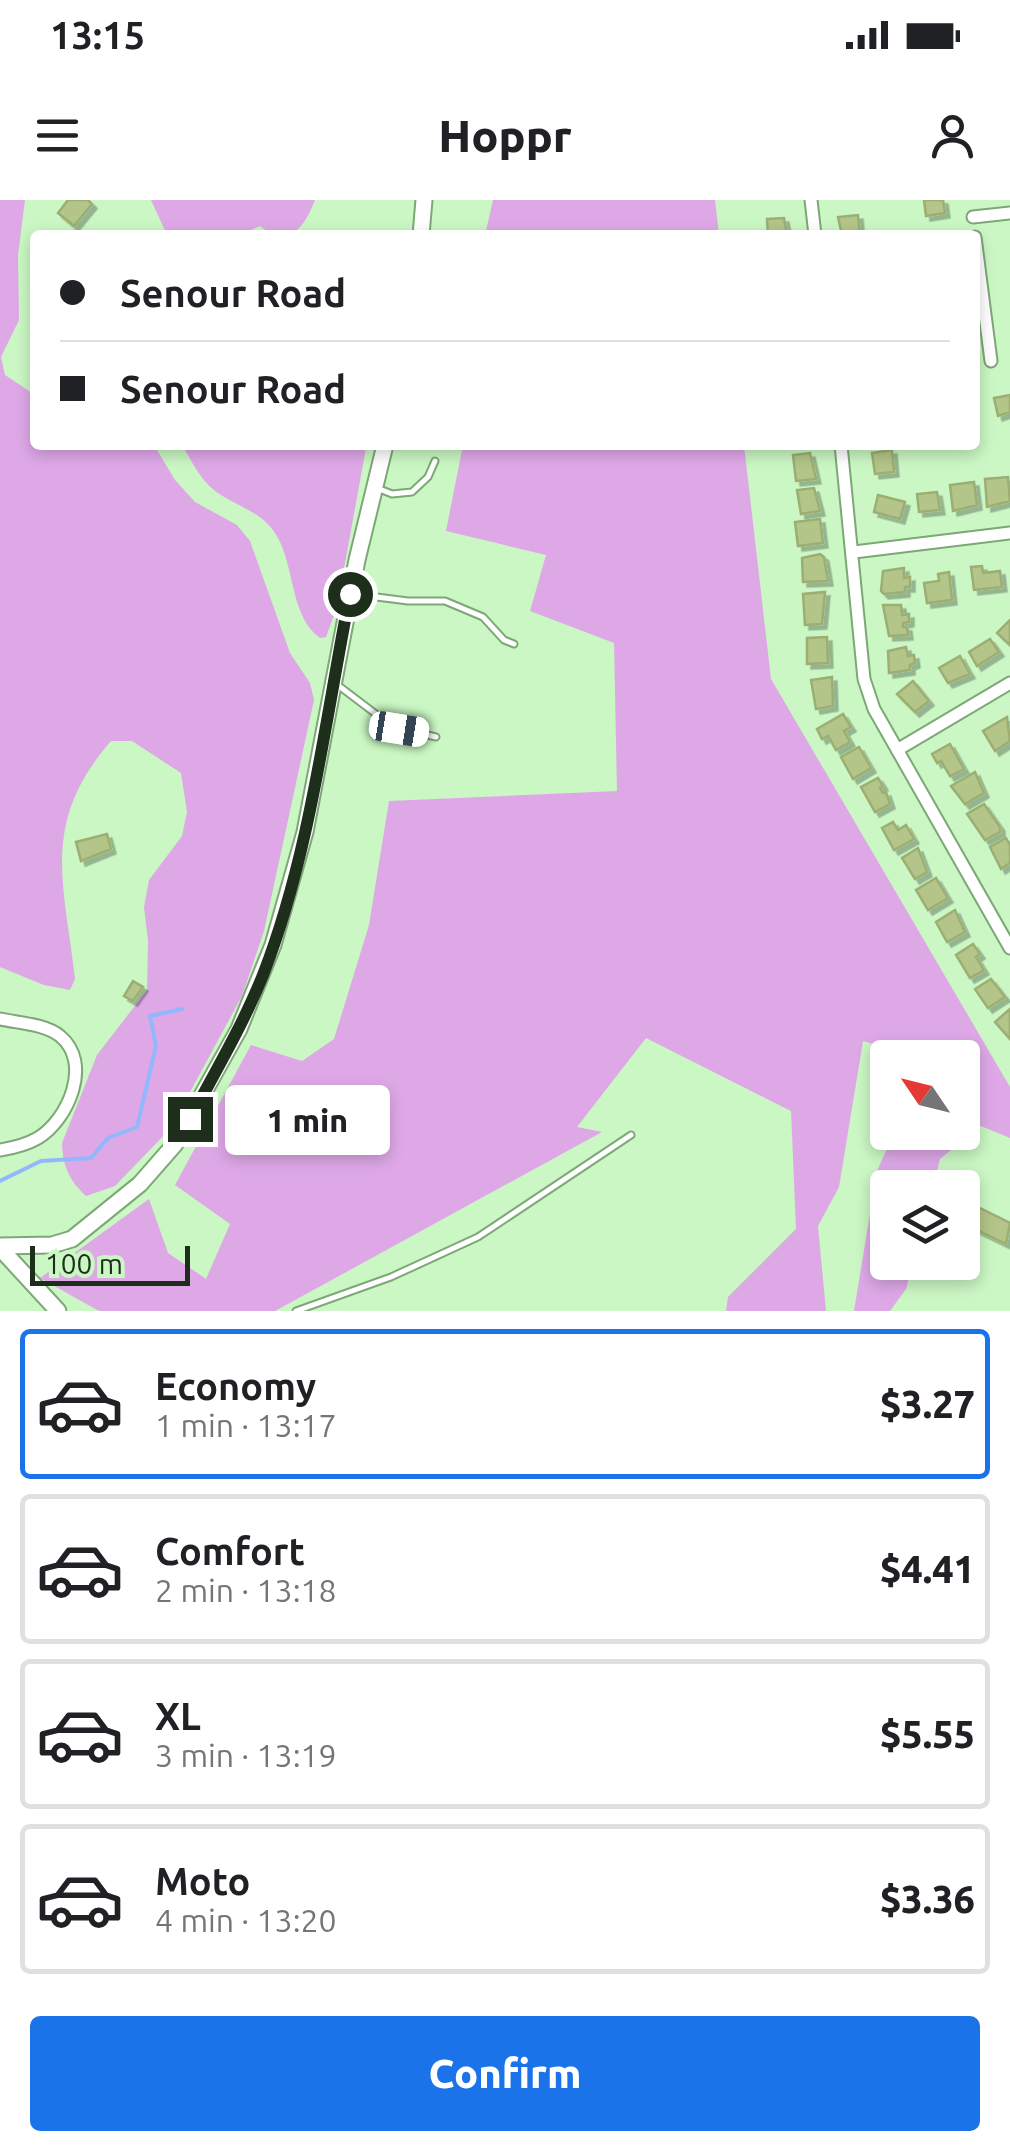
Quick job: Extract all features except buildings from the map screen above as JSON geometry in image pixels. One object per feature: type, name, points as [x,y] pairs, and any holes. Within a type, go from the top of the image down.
[{"type":"street","points":[[421,230],[424,200]]},
{"type":"street","points":[[811,200],[814,230]]},
{"type":"street","points":[[970,200],[974,230]]},
{"type":"street","points":[[972,217],[1010,213]]},
{"type":"street","points":[[980,278],[990,362]]},
{"type":"street","points":[[0,1247],[52,1245],[72,1239],[147,1177],[190,1119],[238,1029],[273,946],[305,832],[350,594],[384,450]]},
{"type":"street","points":[[842,450],[864,679],[874,709],[1010,948]]},
{"type":"street","points":[[854,552],[1010,533]]},
{"type":"street","points":[[897,750],[1010,683]]},
{"type":"street","points":[[0,1019],[59,1034],[72,1052],[76,1067],[67,1105],[52,1126],[38,1138],[0,1150]]},
{"type":"street","points":[[0,1247],[58,1311]]},
{"type":"lane","points":[[374,487],[392,494],[412,492],[428,476],[435,461]]},
{"type":"lane","points":[[350,594],[445,601],[483,617],[504,640],[514,644]]},
{"type":"lane","points":[[333,681],[393,727],[436,737]]},
{"type":"lane","points":[[296,1311],[391,1277],[478,1237],[630,1134]]},
{"type":"shaded area","points":[[0,200],[25,200],[18,255],[19,320],[1,357],[5,375],[30,392],[30,450],[157,450],[175,480],[195,502],[237,525],[250,541],[290,653],[310,683],[314,700],[264,931],[242,996],[170,1129],[115,1186],[86,1196],[68,1172],[62,1143],[97,1055],[147,990],[144,907],[149,880],[182,836],[187,812],[181,773],[132,741],[111,741],[74,799],[66,827],[63,883],[75,979],[70,990],[44,985],[0,967]]},
{"type":"shaded area","points":[[151,200],[315,200],[296,230],[266,230],[260,226],[251,230],[165,230]]},
{"type":"shaded area","points":[[493,200],[715,200],[718,230],[486,230]]},
{"type":"shaded area","points":[[185,450],[366,450],[337,607],[326,637],[320,638],[302,616],[286,557],[273,530],[260,517],[209,486]]},
{"type":"shaded area","points":[[462,450],[745,450],[771,679],[1010,1087],[1010,1138],[980,1127],[980,1040],[863,1041],[839,1187],[818,1226],[826,1311],[726,1311],[728,1297],[796,1229],[791,1111],[646,1038],[577,1127],[602,1132],[275,1311],[99,1311],[40,1278],[149,1199],[168,1253],[206,1279],[230,1224],[175,1185],[251,1045],[302,1061],[334,1039],[369,925],[389,801],[617,791],[614,643],[530,611],[546,555],[446,531]]},
{"type":"shaded area","points":[[886,1150],[951,1150],[940,1159],[937,1170],[877,1170]]},
{"type":"shaded area","points":[[870,1214],[870,1280],[908,1280],[890,1311],[854,1311]]},
{"type":"waterway","points":[[0,1181],[41,1161],[91,1158],[108,1138],[137,1127],[156,1046],[150,1016],[182,1009]]},
{"type":"route","points":[[190,1119],[262,976],[292,883],[350,594]]}]
